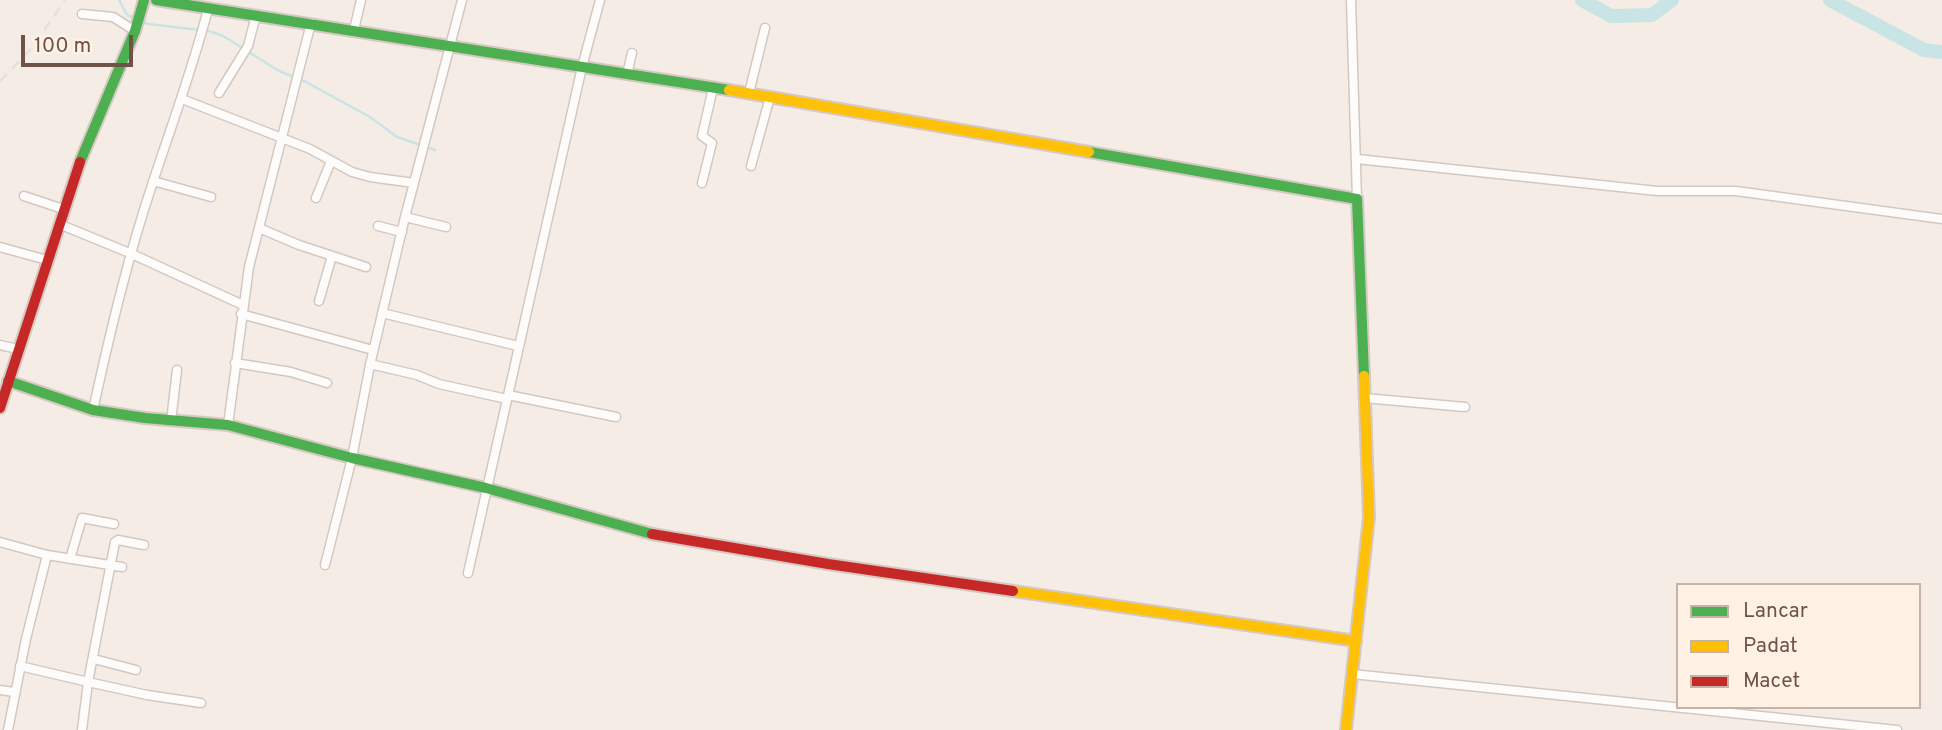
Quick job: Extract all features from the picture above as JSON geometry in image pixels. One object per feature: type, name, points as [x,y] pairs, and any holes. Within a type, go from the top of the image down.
[{"type":"street","points":[[0,408],[72,182],[137,24],[144,0]]},
{"type":"street","points":[[156,0],[749,93],[1357,199]]},
{"type":"street","points":[[354,30],[361,0]]},
{"type":"street","points":[[324,565],[352,458],[373,350],[405,217],[462,0]]},
{"type":"street","points":[[468,573],[582,67],[600,0]]},
{"type":"street","points":[[1346,730],[1369,517],[1351,0]]},
{"type":"street","points":[[93,410],[132,254],[208,9]]},
{"type":"street","points":[[82,14],[113,17],[137,24]]},
{"type":"street","points":[[219,93],[246,49],[256,15]]},
{"type":"street","points":[[228,425],[242,310],[259,228],[311,23]]},
{"type":"street","points":[[749,93],[765,28]]},
{"type":"street","points":[[627,74],[632,53]]},
{"type":"street","points":[[702,183],[712,143],[702,136],[713,88]]},
{"type":"street","points":[[751,166],[770,97]]},
{"type":"street","points":[[181,99],[282,137],[352,172],[414,183]]},
{"type":"street","points":[[1357,159],[1657,191],[1736,191],[1942,219]]},
{"type":"street","points":[[316,198],[331,161]]},
{"type":"street","points":[[153,181],[211,197]]},
{"type":"street","points":[[24,196],[64,209]]},
{"type":"street","points":[[405,217],[446,226]]},
{"type":"street","points":[[59,224],[132,254],[242,310],[373,350]]},
{"type":"street","points":[[378,226],[402,232]]},
{"type":"street","points":[[259,228],[366,267]]},
{"type":"street","points":[[0,247],[47,260]]},
{"type":"street","points":[[319,301],[332,256]]},
{"type":"street","points":[[382,313],[518,346]]},
{"type":"street","points":[[0,345],[18,349]]},
{"type":"street","points":[[235,362],[298,374],[327,383]]},
{"type":"street","points":[[370,364],[417,375],[439,384],[616,417]]},
{"type":"street","points":[[171,421],[177,370]]},
{"type":"street","points":[[8,382],[93,410],[171,421],[228,425],[352,458],[486,488],[654,534],[841,566],[1356,640]]},
{"type":"street","points":[[1364,398],[1465,407]]},
{"type":"street","points":[[72,515],[114,524]]},
{"type":"street","points":[[70,559],[82,518]]},
{"type":"street","points":[[82,730],[88,682],[116,540],[144,545]]},
{"type":"street","points":[[0,542],[47,555],[122,567]]},
{"type":"street","points":[[8,730],[14,692],[47,555]]},
{"type":"street","points":[[94,659],[136,670]]},
{"type":"street","points":[[20,666],[147,695],[201,703]]},
{"type":"street","points":[[1352,674],[1676,707]]},
{"type":"street","points":[[0,690],[14,692]]},
{"type":"street","points":[[1693,709],[1897,730]]},
{"type":"waterway","points":[[119,0],[127,15],[135,18]]},
{"type":"waterway","points":[[1582,0],[1611,16],[1652,15],[1672,0]]},
{"type":"waterway","points":[[1830,0],[1924,50],[1942,52]]},
{"type":"waterway","points":[[141,21],[209,31],[223,36],[279,71],[306,82],[370,117],[397,137],[435,150]]},
{"type":"railway","points":[[0,81],[32,48],[65,0]]},
{"type":"traffic: fast","points":[[80,162],[135,31],[144,0]]},
{"type":"traffic: fast","points":[[156,0],[729,90]]},
{"type":"traffic: fast","points":[[1089,152],[1357,199],[1364,376]]},
{"type":"traffic: fast","points":[[8,381],[93,410],[145,418],[228,425],[352,458],[486,488],[652,534]]},
{"type":"traffic: slow","points":[[729,90],[1089,152]]},
{"type":"traffic: slow","points":[[1346,730],[1369,517],[1364,376]]},
{"type":"traffic: slow","points":[[1013,591],[1356,641]]},
{"type":"traffic: jam","points":[[0,408],[80,162]]},
{"type":"traffic: jam","points":[[652,534],[828,564],[1013,591]]}]
